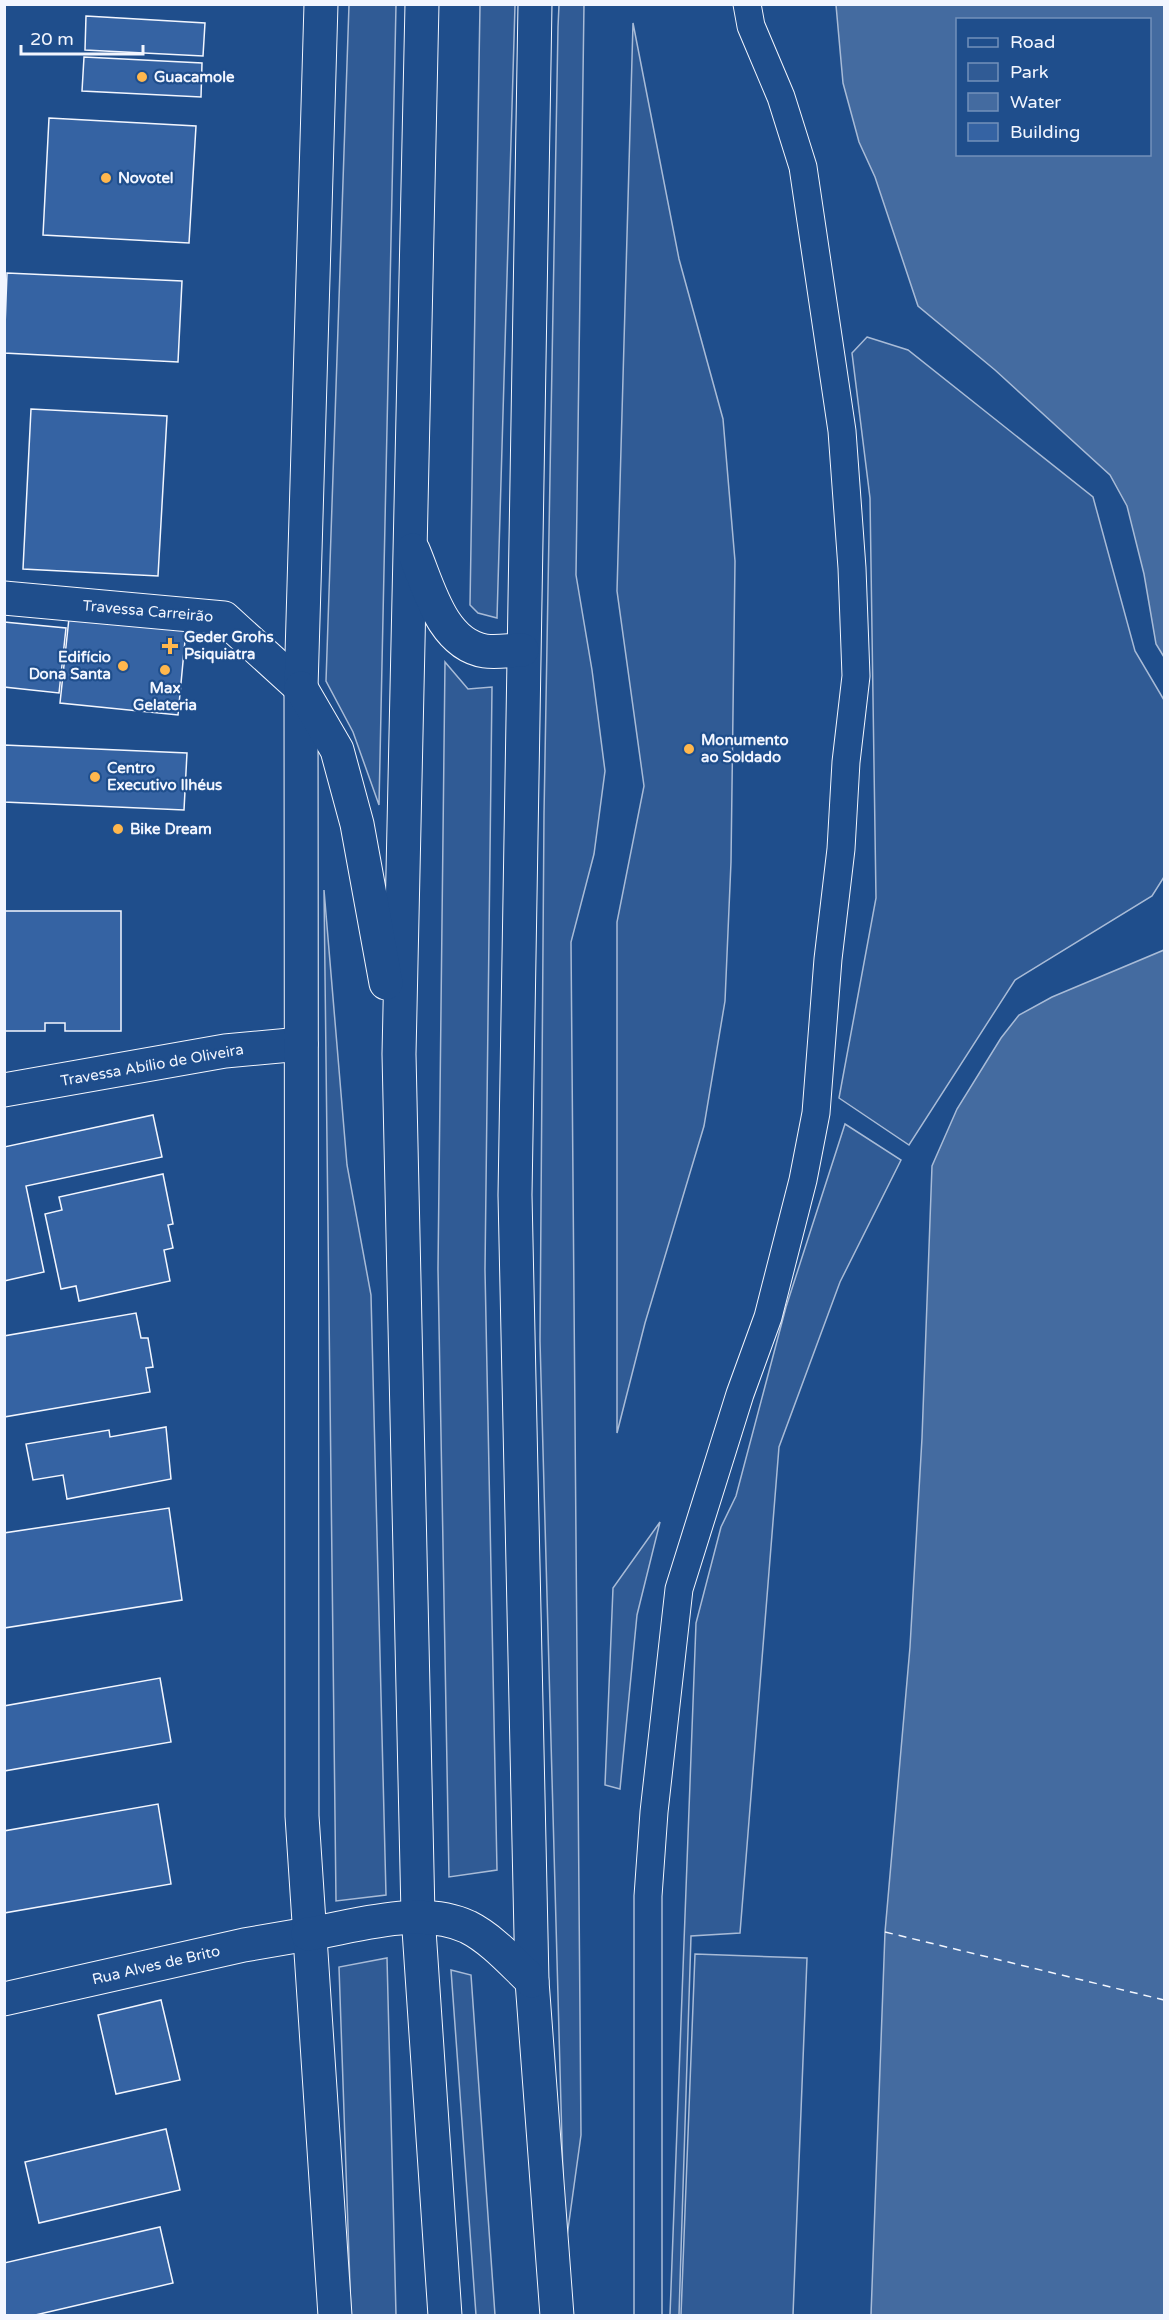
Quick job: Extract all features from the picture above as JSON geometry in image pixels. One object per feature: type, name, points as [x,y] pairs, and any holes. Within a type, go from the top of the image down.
[{"type":"main road","points":[[321,4],[302,688],[302,1816],[335,2316]]},
{"type":"main road","points":[[422,4],[399,1054],[418,1915],[445,2316]]},
{"type":"main road","points":[[535,4],[522,650],[515,1195],[532,1981],[556,2316]]},
{"type":"main road","points":[[409,540],[446,625],[463,643],[485,651],[522,650]]},
{"type":"main road","name":"Travessa Carreirão","points":[[4,598],[224,618],[302,688]]},
{"type":"main road","points":[[302,688],[337,750],[357,825],[399,1054]]},
{"type":"main road","name":"Travessa Abílio de Oliveira","points":[[4,1090],[225,1051],[301,1044]]},
{"type":"main road","points":[[418,1915],[468,1927],[497,1948],[532,1981]]},
{"type":"main road","name":"Rua Alves de Brito","points":[[4,1999],[244,1945],[418,1915]]},
{"type":"street","points":[[648,2316],[648,1896],[654,1812],[679,1589],[740,1394],[768,1317],[816,1113],[828,959],[841,849],[846,762],[856,676],[852,568],[842,431],[803,167],[781,97],[751,26],[747,4]]},
{"type":"green space","points":[[584,4],[576,575],[592,670],[605,771],[594,854],[571,942],[581,2135],[565,2251],[540,1341],[544,814],[559,5]]},
{"type":"green space","points":[[349,5],[396,5],[379,805],[353,732],[326,681]]},
{"type":"green space","points":[[480,5],[515,5],[497,618],[478,613],[470,605]]},
{"type":"green space","points":[[633,23],[679,259],[723,419],[735,561],[731,862],[725,1001],[704,1126],[645,1323],[617,1433],[617,922],[644,786],[617,591]]},
{"type":"green space","points":[[867,337],[908,350],[1093,497],[1135,651],[1164,700],[1164,877],[1152,896],[1015,980],[909,1145],[839,1098],[876,898],[870,498],[852,353]]},
{"type":"green space","points":[[445,662],[468,689],[492,687],[485,1270],[497,1870],[449,1877],[438,1269]]},
{"type":"green space","points":[[324,890],[347,1165],[371,1295],[386,1895],[336,1901]]},
{"type":"green space","points":[[845,1124],[901,1160],[840,1282],[779,1447],[740,1933],[691,1936],[679,2315],[670,2315],[696,1623],[721,1527],[736,1496],[786,1307]]},
{"type":"green space","points":[[660,1522],[637,1615],[620,1789],[605,1785],[613,1588]]},
{"type":"green space","points":[[695,1954],[807,1958],[793,2315],[681,2315]]},
{"type":"green space","points":[[387,1958],[396,2315],[351,2315],[339,1967]]},
{"type":"green space","points":[[451,1970],[471,1975],[495,2315],[476,2315]]},
{"type":"water","points":[[836,5],[1164,5],[1164,657],[1156,644],[1144,574],[1127,506],[1110,475],[995,370],[918,306],[875,177],[859,142],[843,83]]},
{"type":"water","points":[[1164,950],[1164,2315],[871,2315],[885,1932],[910,1647],[922,1438],[932,1166],[957,1109],[1001,1038],[1019,1015],[1052,997]]},
{"type":"building","points":[[86,16],[205,23],[203,56],[85,50]]},
{"type":"building","name":"Guacamole","points":[[84,57],[202,63],[201,97],[82,91]]},
{"type":"building","points":[[49,118],[196,126],[189,243],[43,235]]},
{"type":"building","points":[[7,273],[182,281],[178,362],[4,353]]},
{"type":"building","points":[[31,409],[167,416],[158,576],[23,569]]},
{"type":"building","name":"Edifício Dona Santa","points":[[69,618],[186,630],[178,715],[60,703]]},
{"type":"building","points":[[4,622],[66,628],[59,693],[4,687]]},
{"type":"building","name":"Centro Executivo Ilhéus","points":[[4,745],[187,753],[184,810],[4,802]]},
{"type":"building","points":[[4,911],[121,911],[121,1031],[65,1031],[65,1023],[45,1023],[45,1031],[4,1031]]},
{"type":"building","points":[[153,1115],[162,1157],[26,1186],[44,1272],[4,1281],[4,1147]]},
{"type":"building","points":[[163,1174],[173,1224],[168,1225],[173,1248],[164,1250],[170,1281],[79,1301],[76,1286],[61,1289],[45,1214],[62,1210],[59,1197]]},
{"type":"building","points":[[136,1313],[141,1338],[148,1338],[153,1367],[146,1368],[150,1392],[4,1417],[4,1336]]},
{"type":"building","points":[[166,1427],[171,1479],[67,1499],[63,1475],[33,1480],[26,1444],[109,1430],[110,1437]]},
{"type":"building","points":[[169,1508],[182,1600],[4,1628],[4,1533]]},
{"type":"building","points":[[160,1678],[171,1742],[4,1771],[4,1706]]},
{"type":"building","points":[[158,1804],[171,1884],[4,1913],[4,1831]]},
{"type":"building","points":[[161,2000],[180,2080],[116,2094],[98,2015]]},
{"type":"building","points":[[166,2129],[180,2190],[39,2223],[25,2162]]},
{"type":"building","points":[[160,2227],[173,2283],[31,2316],[4,2316],[4,2263]]},
{"type":"ferry route","points":[[885,1932],[1164,2000]]},
{"type":"place","name":"Guacamole","points":[[142,77]]},
{"type":"place","name":"Novotel","points":[[106,178]]},
{"type":"place","name":"Geder Grohs Psiquiatra","points":[[170,646]]},
{"type":"place","name":"Edifício Dona Santa","points":[[123,666]]},
{"type":"place","name":"Max Gelateria","points":[[165,670]]},
{"type":"place","name":"Monumento ao Soldado","points":[[689,749]]},
{"type":"place","name":"Centro Executivo Ilhéus","points":[[95,777]]},
{"type":"place","name":"Bike Dream","points":[[118,829]]}]
